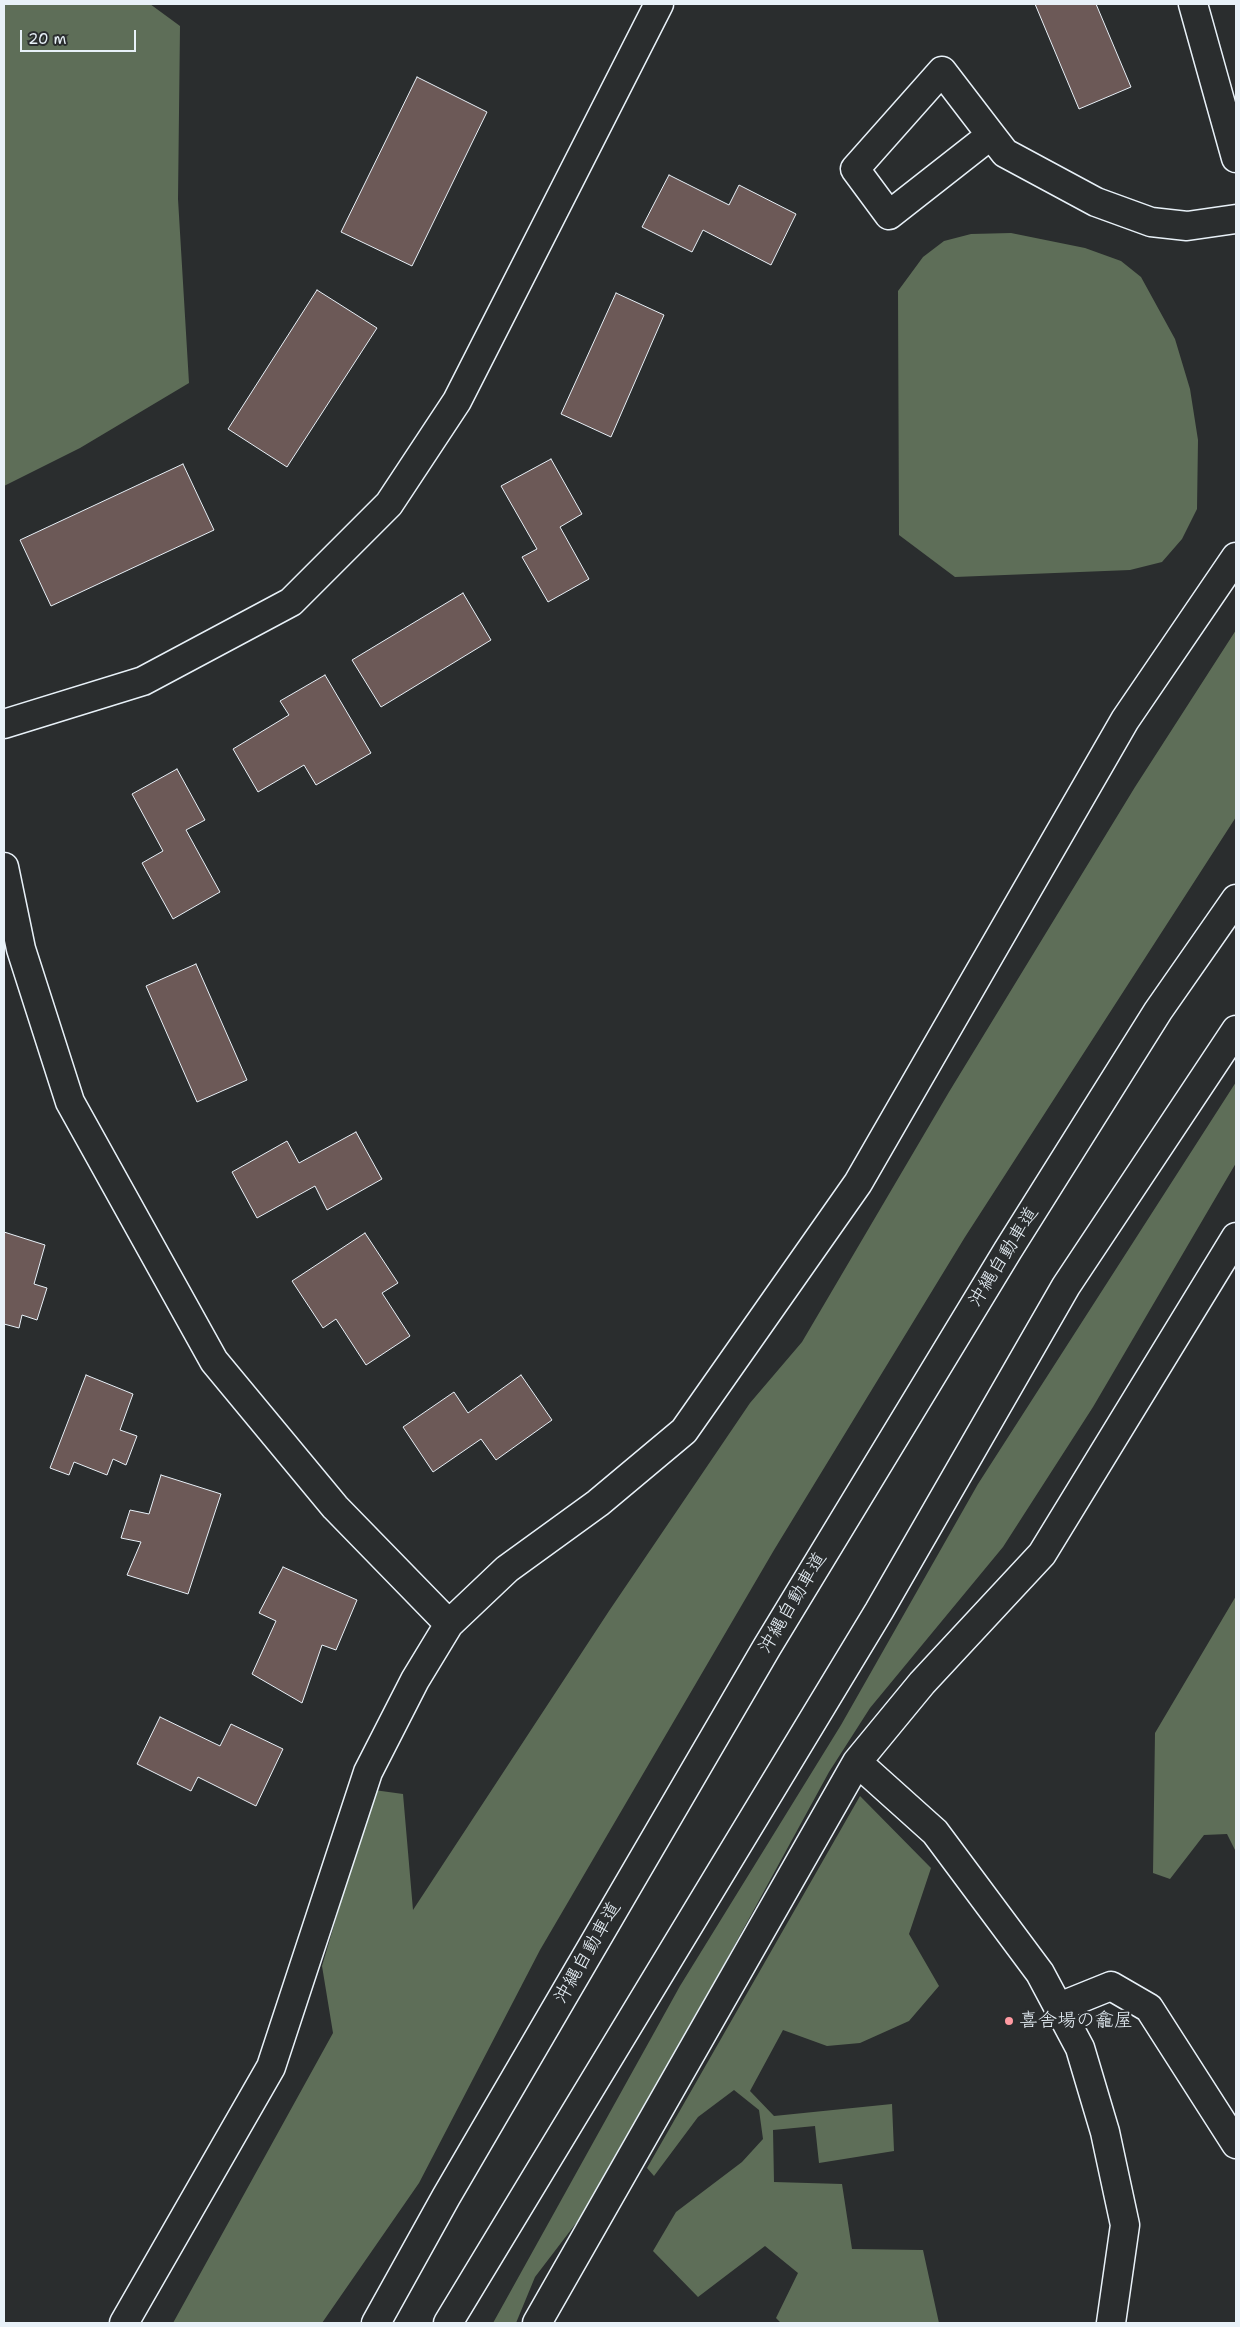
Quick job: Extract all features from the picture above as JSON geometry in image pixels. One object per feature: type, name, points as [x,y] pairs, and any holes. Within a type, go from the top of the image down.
[{"type":"main road","points":[[4,724],[142,681],[290,602],[389,504],[457,401],[659,4]]},
{"type":"main road","points":[[1193,4],[1236,158]]},
{"type":"main road","points":[[991,135],[889,215],[855,169],[942,71],[1005,153],[1096,202],[1151,222],[1187,226],[1236,219]]},
{"type":"main road","points":[[124,2323],[271,2067],[368,1772],[415,1680],[449,1624],[507,1569],[598,1503],[684,1431],[858,1183],[1125,720],[1236,557]]},
{"type":"main road","points":[[4,867],[21,948],[70,1102],[214,1361],[335,1507],[449,1624]]},
{"type":"main road","name":"沖縄自動車道","points":[[376,2323],[446,2197],[767,1647],[1008,1250],[1152,1019],[1236,899]]},
{"type":"main road","points":[[448,2323],[878,1610],[1066,1286],[1236,1030]]},
{"type":"main road","points":[[537,2323],[856,1762],[922,1683],[1042,1554],[1236,1237]]},
{"type":"main road","points":[[856,1762],[935,1832],[1040,1973],[1080,2048],[1105,2132],[1125,2225],[1111,2323]]},
{"type":"main road","points":[[1059,2007],[1111,1986],[1149,2008],[1236,2144]]},
{"type":"green space","points":[[4,4],[150,4],[180,26],[178,199],[189,383],[80,448],[4,486]]},
{"type":"green space","points":[[1011,233],[1085,248],[1121,261],[1141,277],[1175,339],[1190,389],[1198,440],[1197,509],[1182,539],[1162,562],[1130,570],[955,577],[899,535],[898,291],[923,257],[944,241],[971,234]]},
{"type":"green space","points":[[1236,630],[1236,817],[965,1237],[774,1550],[540,1950],[419,2183],[322,2323],[173,2323],[333,2033],[322,1966],[374,1790],[403,1794],[413,1910],[609,1611],[750,1403],[802,1342],[949,1092],[1135,787]]},
{"type":"green space","points":[[1236,1082],[1236,1163],[1093,1407],[1003,1547],[870,1708],[829,1772],[661,2080],[580,2218],[535,2277],[516,2323],[493,2323],[680,1986],[841,1725],[978,1484]]},
{"type":"green space","points":[[1236,1596],[1236,1852],[1227,1834],[1204,1835],[1170,1879],[1153,1873],[1155,1733]]},
{"type":"green space","points":[[860,1796],[931,1868],[909,1934],[939,1986],[909,2021],[860,2043],[827,2046],[783,2030],[750,2091],[774,2116],[892,2104],[894,2151],[819,2163],[815,2126],[773,2130],[774,2182],[842,2184],[852,2249],[923,2250],[939,2323],[781,2323],[776,2318],[798,2273],[765,2246],[698,2297],[653,2251],[676,2212],[742,2162],[763,2139],[759,2110],[734,2090],[698,2117],[654,2176],[647,2168]]},
{"type":"building","points":[[1035,4],[1096,4],[1131,87],[1079,109]]},
{"type":"building","points":[[417,77],[487,112],[412,266],[341,232]]},
{"type":"building","points":[[669,175],[729,205],[739,185],[796,214],[771,265],[703,230],[692,252],[642,227]]},
{"type":"building","points":[[317,290],[377,328],[287,467],[228,429]]},
{"type":"building","points":[[616,293],[664,315],[611,437],[561,414]]},
{"type":"building","points":[[551,459],[582,514],[560,527],[589,579],[548,602],[522,557],[537,549],[501,486]]},
{"type":"building","points":[[183,464],[214,530],[51,606],[20,540]]},
{"type":"building","points":[[463,593],[491,640],[381,707],[352,660]]},
{"type":"building","points":[[325,675],[371,753],[316,785],[304,765],[258,792],[233,749],[289,715],[280,701]]},
{"type":"building","points":[[177,769],[205,820],[186,830],[220,892],[173,919],[142,863],[163,851],[132,794]]},
{"type":"building","points":[[196,964],[247,1080],[197,1102],[146,986]]},
{"type":"building","points":[[356,1132],[382,1179],[327,1210],[315,1186],[257,1218],[232,1172],[287,1141],[299,1163]]},
{"type":"building","points":[[4,1232],[45,1245],[34,1284],[47,1288],[37,1320],[22,1315],[19,1328],[4,1324]]},
{"type":"building","points":[[365,1233],[398,1283],[382,1293],[410,1336],[366,1365],[336,1319],[323,1328],[292,1281]]},
{"type":"building","points":[[86,1375],[133,1394],[120,1430],[137,1436],[126,1465],[113,1459],[107,1475],[74,1462],[69,1475],[50,1468]]},
{"type":"building","points":[[521,1375],[552,1420],[496,1460],[481,1439],[433,1472],[403,1427],[454,1392],[468,1413]]},
{"type":"building","points":[[161,1475],[221,1494],[188,1594],[127,1575],[141,1542],[121,1538],[130,1510],[149,1514]]},
{"type":"building","points":[[283,1567],[357,1600],[336,1650],[322,1645],[302,1703],[252,1674],[276,1621],[259,1613]]},
{"type":"building","points":[[160,1717],[220,1746],[231,1724],[283,1749],[256,1806],[198,1777],[191,1791],[137,1764]]},
{"type":"place","name":"喜舎場の龕屋","points":[[1009,2021]]}]
